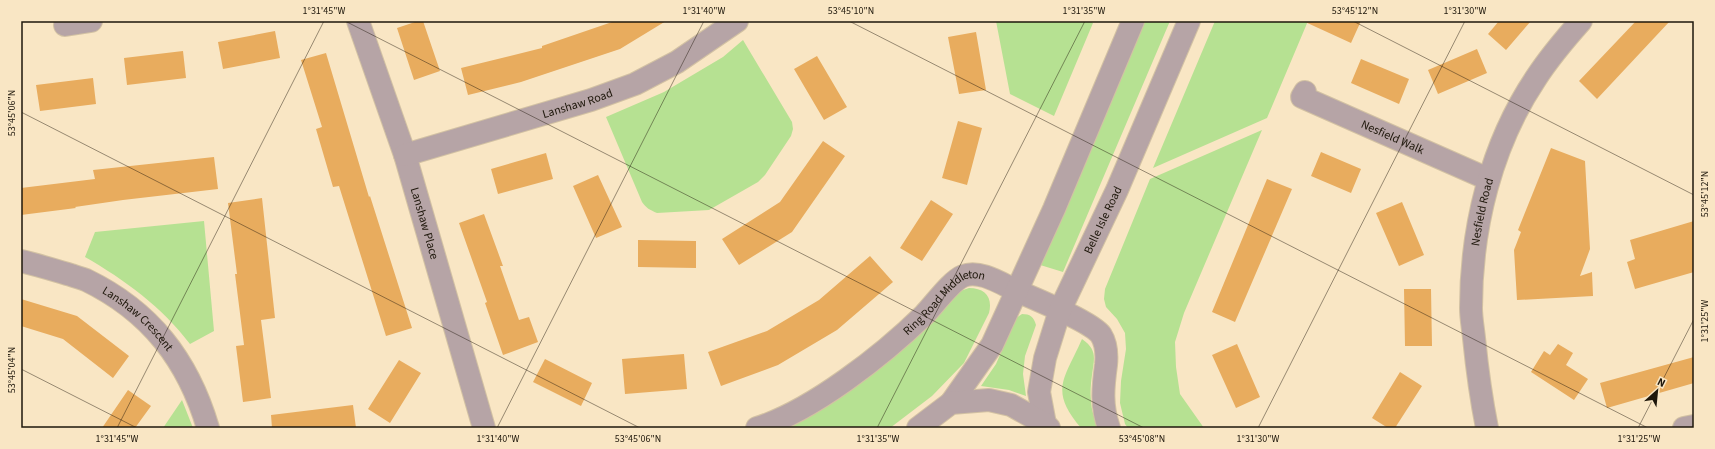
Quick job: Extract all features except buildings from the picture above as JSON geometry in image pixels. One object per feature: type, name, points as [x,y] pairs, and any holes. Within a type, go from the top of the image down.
[{"type":"street","points":[[65,25],[92,21]]},
{"type":"street","name":"Lanshaw Place","points":[[358,21],[405,155],[484,428]]},
{"type":"street","name":"Lanshaw Road","points":[[405,155],[591,100],[635,84],[676,62],[737,21]]},
{"type":"street","points":[[918,428],[951,403],[992,345],[1087,134],[1133,21]]},
{"type":"street","name":"Belle Isle Road","points":[[1047,426],[1039,392],[1045,358],[1060,310],[1116,190],[1189,21]]},
{"type":"street","name":"Nesfield Road","points":[[1487,428],[1477,373],[1471,309],[1474,250],[1488,179],[1509,126],[1535,79],[1559,46],[1581,21]]},
{"type":"street","name":"Nesfield Walk","points":[[1305,92],[1302,98],[1488,179]]},
{"type":"street","name":"Lanshaw Crescent","points":[[21,261],[45,266],[85,279],[115,297],[144,319],[166,341],[188,375],[202,408],[208,428]]},
{"type":"street","name":"Ring Road Middleton","points":[[757,428],[799,410],[848,378],[882,352],[925,314],[946,289],[962,276],[975,274],[989,278],[1060,310],[1094,328],[1101,335],[1106,347],[1106,364],[1102,399],[1105,418],[1109,428]]},
{"type":"street","points":[[951,403],[989,400],[1011,405],[1047,426]]},
{"type":"street","points":[[1684,428],[1694,426]]},
{"type":"green space","points":[[996,21],[1090,21],[1093,23],[1054,116],[1010,94]]},
{"type":"green space","points":[[1142,21],[1170,21],[1063,272],[1037,264]]},
{"type":"green space","points":[[1215,21],[1308,21],[1267,118],[1153,168]]},
{"type":"green space","points":[[743,40],[792,122],[793,129],[791,136],[765,175],[758,182],[709,210],[657,213],[650,210],[642,202],[606,117],[664,92],[723,57]]},
{"type":"green space","points":[[1262,130],[1184,313],[1175,342],[1176,367],[1180,394],[1204,428],[1128,428],[1125,424],[1120,403],[1121,381],[1126,349],[1125,333],[1117,319],[1106,307],[1104,299],[1105,289],[1150,179]]},
{"type":"green space","points":[[204,221],[214,331],[190,344],[167,318],[142,295],[85,257],[95,232]]},
{"type":"green space","points":[[975,288],[986,294],[990,302],[989,313],[964,363],[932,396],[890,428],[789,428],[836,400],[865,380],[913,339],[960,291]]},
{"type":"green space","points":[[1022,314],[1031,316],[1036,325],[1025,356],[1023,374],[1026,396],[1009,390],[981,386],[996,364],[1016,318]]},
{"type":"green space","points":[[1082,339],[1091,347],[1094,355],[1091,384],[1091,404],[1098,428],[1081,428],[1065,404],[1063,394],[1065,375]]},
{"type":"green space","points":[[182,400],[193,428],[163,428]]}]
